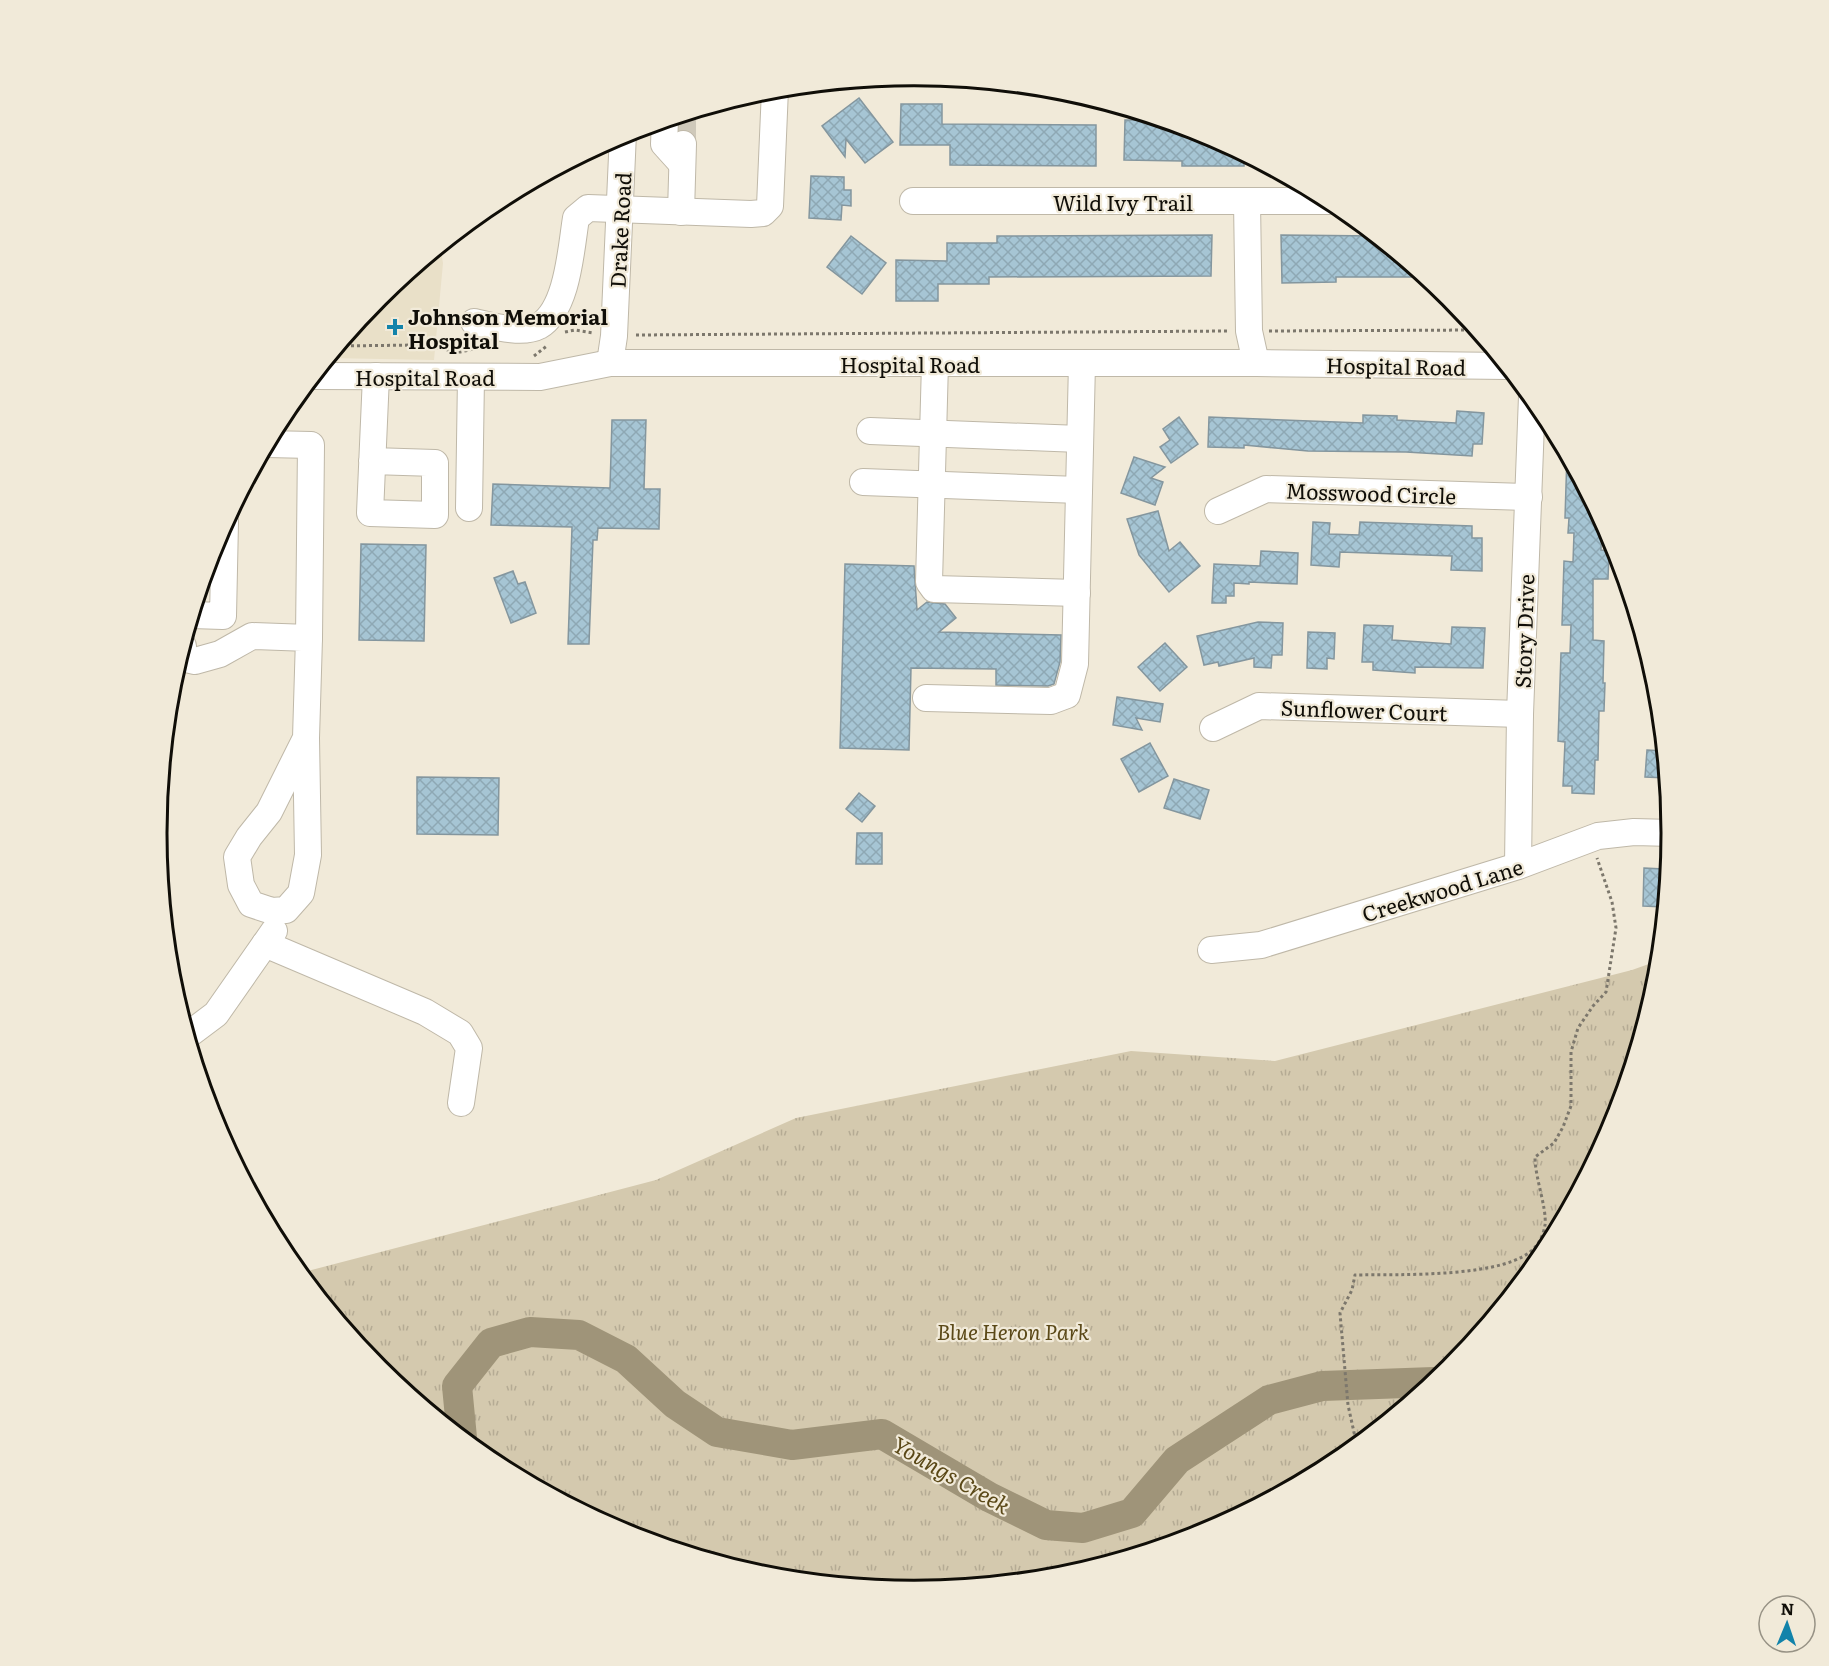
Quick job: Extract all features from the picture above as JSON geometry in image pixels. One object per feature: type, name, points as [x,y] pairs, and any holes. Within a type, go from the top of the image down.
[{"type":"street","points":[[474,322],[512,330],[538,326],[554,312],[565,281],[576,218],[588,208],[763,213],[770,206],[775,99]]},
{"type":"street","points":[[665,128],[664,144],[682,154],[681,212]]},
{"type":"street","name":"Drake Road","points":[[610,363],[614,336],[623,145]]},
{"type":"street","name":"Wild Ivy Trail","points":[[913,201],[1314,201]]},
{"type":"street","points":[[1247,202],[1249,331],[1256,363]]},
{"type":"street","name":"Hospital Road","points":[[323,376],[540,377],[610,363],[1256,363],[1498,366]]},
{"type":"street","points":[[935,363],[929,582],[934,589],[1077,593]]},
{"type":"street","points":[[926,698],[1052,700],[1066,695],[1075,664],[1082,363]]},
{"type":"street","points":[[372,461],[376,376]]},
{"type":"street","points":[[469,508],[471,377]]},
{"type":"street","name":"Story Drive","points":[[1518,866],[1520,714],[1532,412]]},
{"type":"street","points":[[870,431],[1080,439]]},
{"type":"street","points":[[194,1031],[216,1014],[286,910],[301,893],[308,855],[306,738],[310,445],[276,444]]},
{"type":"street","points":[[863,482],[1079,489]]},
{"type":"street","name":"Mosswood Circle","points":[[1218,511],[1266,489],[1529,497]]},
{"type":"street","points":[[222,616],[224,547]]},
{"type":"street","points":[[200,615],[222,616],[252,636]]},
{"type":"street","points":[[187,659],[195,661],[220,654],[252,636],[309,638]]},
{"type":"street","name":"Sunflower Court","points":[[1213,728],[1259,706],[1520,714]]},
{"type":"street","points":[[286,910],[272,911],[251,904],[241,885],[237,857],[249,837],[269,812],[306,738]]},
{"type":"street","name":"Creekwood Lane","points":[[1211,950],[1261,945],[1518,866],[1598,836],[1634,832],[1662,833]]},
{"type":"street","points":[[265,944],[425,1012],[460,1034],[469,1048],[461,1103]]},
{"type":"path","points":[[559,336],[566,331],[575,330],[614,336],[1468,330]]},
{"type":"path","points":[[531,357],[551,342]]},
{"type":"path","points":[[347,346],[417,345],[460,352],[486,346]]},
{"type":"path","points":[[1355,1437],[1348,1405],[1340,1313],[1352,1290],[1355,1275],[1477,1271],[1518,1259],[1536,1247],[1541,1237],[1545,1223],[1535,1170],[1535,1157],[1554,1143],[1571,1106],[1571,1052],[1578,1028],[1606,992],[1616,928],[1612,902],[1590,839]]},
{"type":"shaded area","name":"Johnson Memorial Hospital","points":[[442,255],[443,263],[434,360],[337,358],[386,304]]},
{"type":"green space","name":"Blue Heron Park","points":[[1651,963],[1637,1026],[1622,1073],[1585,1164],[1562,1207],[1508,1288],[1443,1362],[1370,1426],[1330,1455],[1245,1503],[1201,1524],[1155,1541],[1060,1566],[963,1579],[866,1579],[817,1574],[721,1555],[628,1524],[541,1480],[499,1455],[459,1426],[386,1362],[352,1326],[309,1271],[656,1180],[796,1118],[1131,1051],[1275,1061]]},
{"type":"building","points":[[859,98],[893,142],[865,163],[846,139],[845,157],[822,126]]},
{"type":"building","points":[[901,104],[942,104],[942,124],[1096,125],[1096,166],[950,165],[950,145],[900,145]]},
{"type":"building","points":[[1125,120],[1138,120],[1201,142],[1244,163],[1244,166],[1182,166],[1182,161],[1124,160]]},
{"type":"building","points":[[811,176],[844,177],[844,190],[851,190],[851,206],[842,205],[841,220],[809,218]]},
{"type":"building","points":[[1212,235],[1211,276],[989,277],[989,284],[938,284],[938,301],[896,301],[896,260],[947,261],[947,243],[997,243],[997,236]]},
{"type":"building","points":[[1281,235],[1364,236],[1414,277],[1336,277],[1336,282],[1282,283]]},
{"type":"building","points":[[851,236],[886,263],[862,294],[827,267]]},
{"type":"building","points":[[1457,411],[1484,413],[1482,444],[1473,444],[1472,456],[1406,452],[1308,451],[1244,445],[1244,448],[1208,447],[1209,417],[1363,423],[1363,415],[1397,416],[1397,420],[1456,423]]},
{"type":"building","points":[[1179,417],[1198,444],[1171,463],[1160,447],[1170,440],[1163,429]]},
{"type":"building","points":[[612,420],[646,420],[644,489],[660,489],[659,529],[598,528],[597,540],[593,540],[589,644],[568,644],[572,527],[491,525],[493,484],[610,488]]},
{"type":"building","points":[[1134,457],[1165,467],[1151,478],[1163,482],[1155,505],[1121,493]]},
{"type":"building","points":[[1567,468],[1601,539],[1601,550],[1606,551],[1609,557],[1608,579],[1593,579],[1593,640],[1604,641],[1603,683],[1605,683],[1604,711],[1599,711],[1598,760],[1595,760],[1594,794],[1572,793],[1572,786],[1563,786],[1565,742],[1558,741],[1561,653],[1570,653],[1571,625],[1562,625],[1564,561],[1573,562],[1574,533],[1568,533],[1569,518],[1565,518]]},
{"type":"building","points":[[1158,511],[1169,551],[1180,542],[1200,566],[1169,592],[1139,555],[1127,519]]},
{"type":"building","points":[[1313,522],[1330,523],[1329,534],[1359,535],[1360,522],[1472,526],[1472,538],[1482,538],[1482,571],[1451,570],[1452,556],[1340,552],[1339,567],[1311,565]]},
{"type":"building","points":[[361,544],[426,545],[424,641],[359,640]]},
{"type":"building","points":[[1261,551],[1298,553],[1297,584],[1234,583],[1234,596],[1226,596],[1226,603],[1212,603],[1214,564],[1260,566]]},
{"type":"building","points":[[845,564],[914,566],[917,610],[927,602],[945,604],[956,618],[939,632],[1061,635],[1060,662],[1054,684],[1048,686],[996,685],[996,669],[911,668],[909,750],[840,748]]},
{"type":"building","points":[[513,571],[518,584],[525,582],[536,613],[511,623],[494,578]]},
{"type":"building","points":[[1258,622],[1283,623],[1282,655],[1272,655],[1271,668],[1254,667],[1254,658],[1219,666],[1218,662],[1204,665],[1197,636]]},
{"type":"building","points":[[1364,625],[1393,626],[1392,640],[1451,644],[1452,627],[1485,628],[1483,668],[1415,667],[1415,673],[1373,670],[1373,662],[1362,662]]},
{"type":"building","points":[[1308,632],[1335,633],[1334,659],[1327,658],[1327,669],[1307,668]]},
{"type":"building","points":[[1165,643],[1187,667],[1160,691],[1138,667]]},
{"type":"building","points":[[1117,697],[1163,704],[1160,722],[1136,718],[1142,730],[1113,725]]},
{"type":"building","points":[[1150,743],[1168,776],[1139,792],[1121,759]]},
{"type":"building","points":[[1647,750],[1657,751],[1659,778],[1645,777]]},
{"type":"building","points":[[417,777],[499,778],[498,835],[417,834]]},
{"type":"building","points":[[1174,779],[1209,790],[1200,819],[1164,808]]},
{"type":"building","points":[[859,793],[875,806],[862,822],[846,809]]},
{"type":"building","points":[[857,833],[882,833],[882,864],[856,864]]},
{"type":"building","points":[[1644,868],[1661,869],[1658,907],[1643,906]]},
{"type":"waterway","name":"Youngs Creek","points":[[461,1427],[457,1386],[491,1343],[530,1332],[579,1335],[626,1359],[675,1404],[717,1432],[792,1445],[882,1434],[989,1497],[1046,1525],[1083,1528],[1132,1513],[1177,1460],[1269,1400],[1322,1386],[1421,1382]]},
{"type":"tunnel","points":[[683,122],[683,144]]},
{"type":"place","name":"Johnson Memorial Hospital","points":[[395,327]]}]
